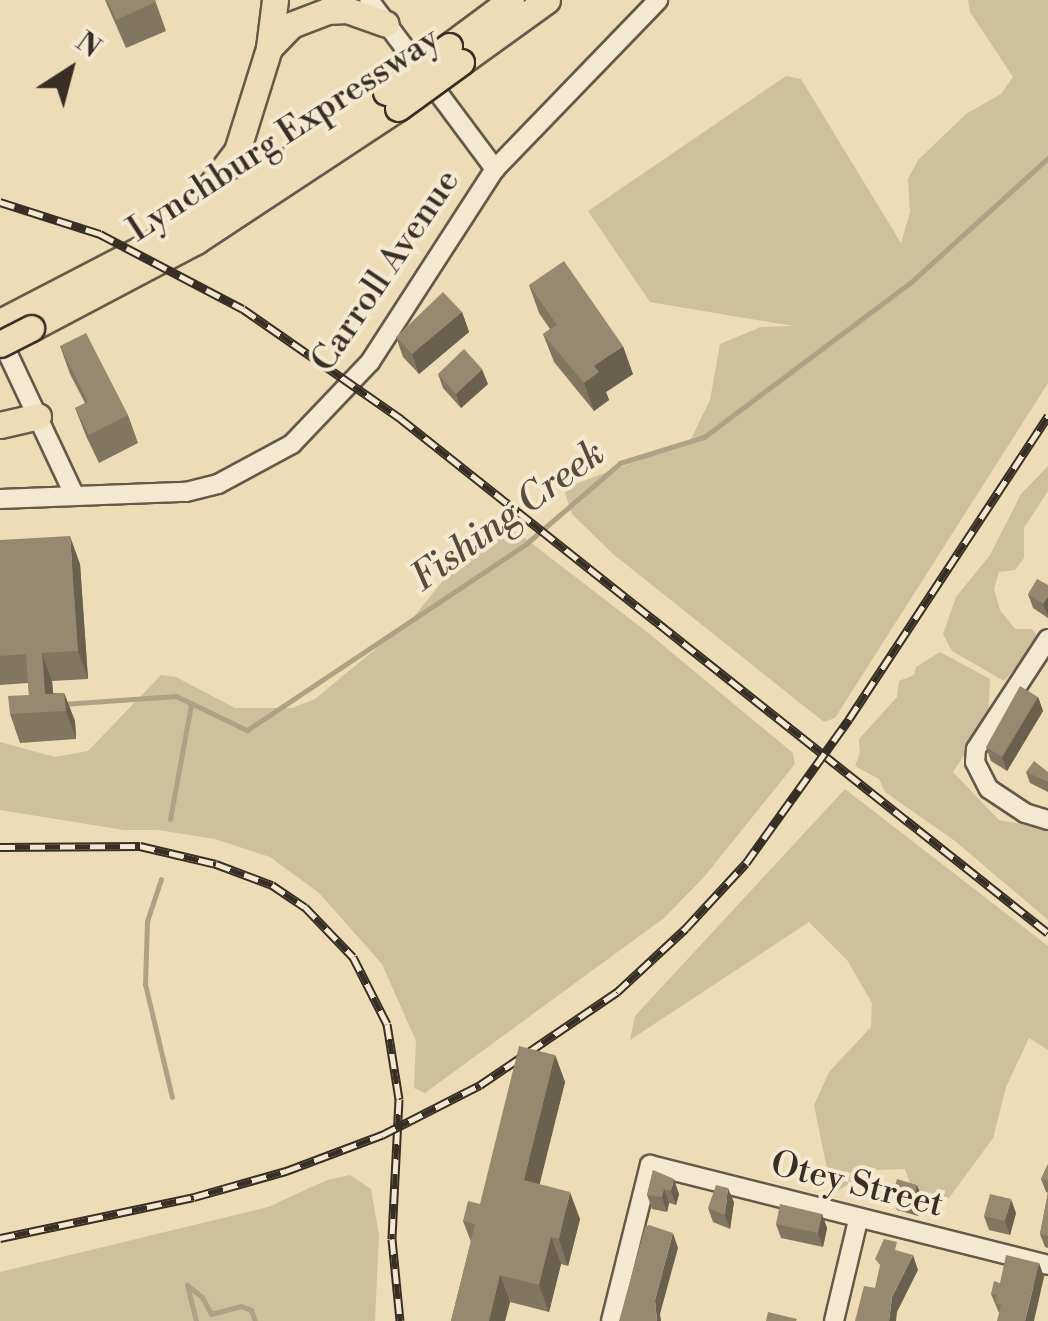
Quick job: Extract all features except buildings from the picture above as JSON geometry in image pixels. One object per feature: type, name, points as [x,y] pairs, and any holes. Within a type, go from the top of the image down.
[{"type":"highway","points":[[170,234],[216,184],[237,151],[269,48],[275,0]]},
{"type":"highway","name":"Lynchburg Expressway","points":[[455,54],[512,0]]},
{"type":"highway","name":"Lynchburg Expressway","points":[[18,321],[196,242],[455,54],[546,0]]},
{"type":"highway","points":[[269,48],[291,25],[327,11],[346,10],[386,24]]},
{"type":"highway","name":"Lynchburg Expressway","points":[[0,341],[18,321],[392,100]]},
{"type":"highway","points":[[0,425],[38,416]]},
{"type":"street","points":[[368,0],[496,169]]},
{"type":"street","name":"Carroll Avenue","points":[[0,499],[186,492],[218,484],[292,444],[370,362],[496,169],[658,0]]},
{"type":"street","points":[[0,341],[74,494]]},
{"type":"street","points":[[1048,639],[976,749],[979,776],[1008,803],[1048,820]]},
{"type":"street","name":"Otey Street","points":[[611,1321],[650,1166],[1048,1265]]},
{"type":"street","points":[[834,1321],[858,1220]]},
{"type":"shaded area","points":[[968,0],[1048,0],[1048,383],[835,718],[824,722],[613,554],[572,514],[565,493],[573,485],[690,441],[710,400],[720,344],[761,327],[793,326],[650,302],[588,211],[786,76],[801,79],[901,243],[910,212],[908,179],[918,160],[966,114],[1001,94],[1013,77],[970,12]]},
{"type":"shaded area","points":[[1048,466],[1048,491],[1024,528],[1024,558],[1015,570],[999,572],[994,589],[1000,610],[1015,629],[1032,629],[1040,639],[1004,681],[952,651],[943,634],[956,597],[990,555],[1021,494]]},
{"type":"shaded area","points":[[496,528],[517,532],[647,632],[793,753],[795,764],[704,877],[664,918],[425,1093],[414,1088],[416,1041],[382,964],[319,893],[270,857],[215,839],[158,830],[124,830],[0,810],[0,742],[55,757],[88,751],[161,675],[176,677],[235,708],[292,708],[315,699],[413,618],[476,539]]},
{"type":"shaded area","points":[[940,652],[990,679],[988,719],[953,772],[999,820],[1048,829],[1048,920],[955,841],[885,792],[879,779],[855,766],[860,753],[859,739],[897,697],[899,681],[914,675],[916,667]]},
{"type":"shaded area","points":[[845,789],[1048,946],[1048,1050],[1029,1038],[1006,1087],[993,1138],[949,1198],[912,1189],[905,1169],[873,1170],[832,1194],[814,1105],[829,1072],[871,1027],[872,1003],[847,960],[809,922],[630,1040],[635,1016]]},
{"type":"shaded area","points":[[350,1175],[371,1189],[379,1235],[375,1321],[0,1321],[0,1272],[268,1207],[327,1180]]},
{"type":"waterway","name":"Fishing Creek","points":[[63,704],[176,696],[247,730],[527,543],[620,463],[704,437],[910,283],[1048,158]]},
{"type":"waterway","points":[[170,819],[191,705]]},
{"type":"waterway","points":[[161,879],[147,921],[145,984],[172,1097]]},
{"type":"waterway","points":[[187,1285],[202,1297],[211,1314],[241,1306],[251,1310],[255,1321]]},
{"type":"waterway","points":[[187,1285],[196,1321]]},
{"type":"railway","points":[[0,202],[100,234],[243,309],[401,419],[1048,933]]},
{"type":"railway","points":[[0,1238],[194,1197],[286,1171],[382,1135],[480,1085],[617,992],[686,928],[746,863],[849,719],[1048,416]]},
{"type":"railway","points":[[0,847],[140,846],[216,864],[272,885],[305,907],[353,957],[387,1024],[399,1099],[392,1239],[400,1321]]}]
